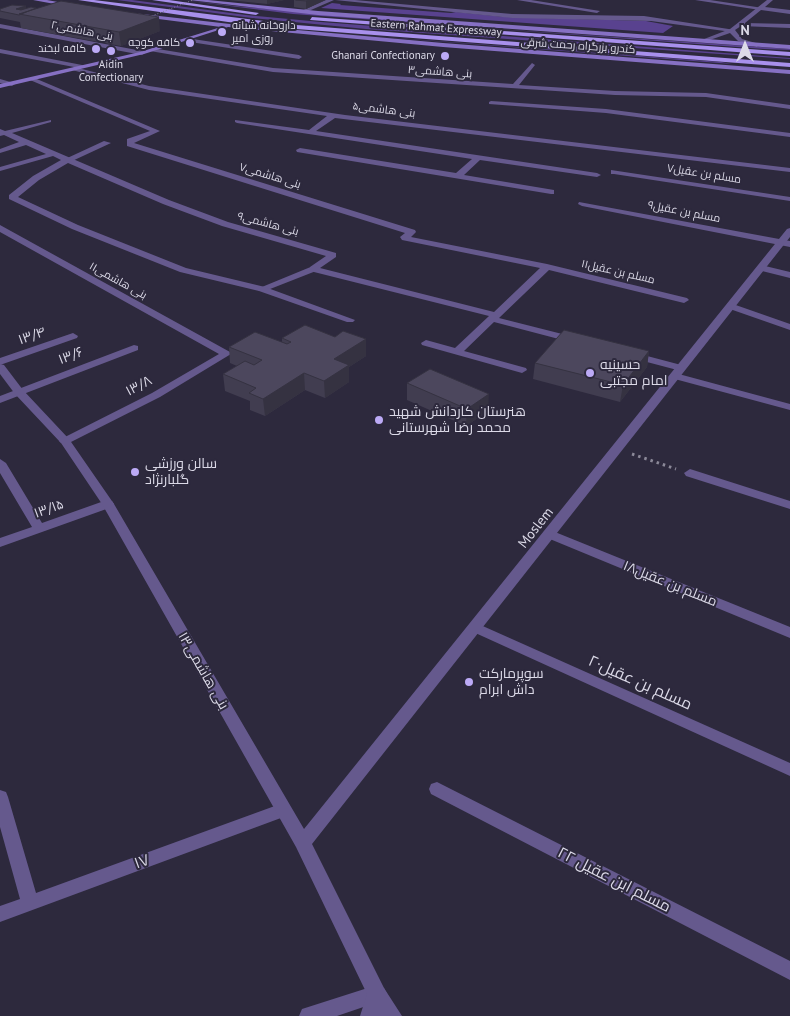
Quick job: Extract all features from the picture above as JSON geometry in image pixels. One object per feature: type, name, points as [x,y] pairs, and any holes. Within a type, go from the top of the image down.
[{"type":"highway","name":"Eastern Rahmat Expressway","points":[[81,0],[228,20],[385,35],[790,65]]},
{"type":"highway","name":"Eastern Rahmat Expressway","points":[[155,0],[297,18],[790,54]]},
{"type":"highway","points":[[165,0],[174,3]]},
{"type":"highway","points":[[421,27],[499,26]]},
{"type":"highway","points":[[304,33],[385,35]]},
{"type":"highway","points":[[724,60],[760,70]]},
{"type":"main road","name":"کندرو بزرگراه رحمت شرقی","points":[[36,0],[230,26],[790,72]]},
{"type":"main road","name":"کندرو بزرگراه رحمت شرقی","points":[[192,0],[302,12],[790,47]]},
{"type":"main road","points":[[171,18],[182,28],[172,44]]},
{"type":"main road","points":[[0,86],[142,53],[230,26]]},
{"type":"street","points":[[302,12],[331,0]]},
{"type":"street","points":[[338,0],[512,16],[651,19]]},
{"type":"street","points":[[520,0],[732,30]]},
{"type":"street","points":[[553,5],[562,0]]},
{"type":"street","points":[[698,0],[790,12]]},
{"type":"street","points":[[702,41],[732,30],[770,0]]},
{"type":"street","points":[[790,18],[786,20],[790,22]]},
{"type":"street","points":[[739,24],[790,26]]},
{"type":"street","name":"۲بنی هاشمی","points":[[0,26],[142,53]]},
{"type":"street","points":[[732,30],[733,34],[740,40],[757,45]]},
{"type":"street","points":[[186,40],[299,57]]},
{"type":"street","name":"بنی هاشمی۳","points":[[152,50],[273,70],[615,93],[706,95],[790,107]]},
{"type":"street","points":[[0,51],[82,67]]},
{"type":"street","points":[[327,74],[338,65]]},
{"type":"street","points":[[514,87],[532,65]]},
{"type":"street","points":[[309,73],[316,67]]},
{"type":"street","name":"بنی هاشمی۵","points":[[74,69],[149,88],[334,115],[790,170]]},
{"type":"street","name":"بنی هاشمی۷","points":[[32,79],[156,131],[130,141],[130,144],[412,232],[404,238],[547,267]]},
{"type":"street","points":[[0,81],[12,84]]},
{"type":"street","points":[[608,107],[615,93]]},
{"type":"street","points":[[491,103],[606,111],[790,135]]},
{"type":"street","points":[[310,132],[334,115]]},
{"type":"street","points":[[2,133],[49,121]]},
{"type":"street","points":[[237,121],[597,175]]},
{"type":"street","name":"بنی هاشمی۹","points":[[2,133],[166,202],[225,224],[333,255],[314,269]]},
{"type":"street","points":[[0,151],[26,142]]},
{"type":"street","points":[[107,142],[67,160],[36,178],[12,197],[75,227],[183,270],[262,289],[350,320]]},
{"type":"street","points":[[407,154],[413,148]]},
{"type":"street","points":[[300,150],[551,192]]},
{"type":"street","points":[[0,170],[53,154]]},
{"type":"street","points":[[458,176],[478,157]]},
{"type":"street","points":[[393,166],[400,160]]},
{"type":"street","name":"مسلم بن عقیل۷","points":[[614,172],[790,198]]},
{"type":"street","name":"مسلم بن عقیل۹","points":[[582,204],[786,243]]},
{"type":"street","name":"بنی هاشمی۱۱","points":[[0,228],[226,354]]},
{"type":"street","name":"Moslem","points":[[303,843],[476,628],[730,306],[761,268],[786,243],[790,231]]},
{"type":"street","points":[[457,352],[547,267]]},
{"type":"street","name":"مسلم بن عقیل۱۱","points":[[547,267],[684,300]]},
{"type":"street","points":[[761,268],[790,275]]},
{"type":"street","points":[[262,289],[314,269],[587,344]]},
{"type":"street","points":[[730,306],[790,327]]},
{"type":"street","name":"۱۳/۴","points":[[0,362],[73,336]]},
{"type":"street","points":[[426,343],[522,370]]},
{"type":"street","name":"۱۳/۶","points":[[0,400],[134,348]]},
{"type":"street","points":[[625,353],[678,372],[790,406]]},
{"type":"street","name":"۱۳/۸","points":[[65,441],[156,394],[226,354]]},
{"type":"street","name":"بنی هاشمی۱۳","points":[[0,366],[19,392],[65,441],[108,504],[303,843],[377,994],[392,1016]]},
{"type":"street","points":[[0,463],[39,529]]},
{"type":"street","points":[[690,473],[790,505]]},
{"type":"street","name":"۱۳/۱۵","points":[[0,542],[108,504]]},
{"type":"street","name":"مسلم بن عقیل۱۸","points":[[550,534],[790,633]]},
{"type":"street","name":"مسلم بن عقیل۲۰","points":[[476,628],[790,770]]},
{"type":"street","name":"مسلم ابن عقیل ۲۲","points":[[437,790],[790,971]]},
{"type":"street","points":[[0,796],[30,903]]},
{"type":"street","name":"۱۷","points":[[0,914],[284,810]]},
{"type":"street","points":[[309,1016],[377,994]]},
{"type":"street","points":[[370,1016],[377,994]]},
{"type":"path","points":[[144,19],[192,0]]},
{"type":"path","points":[[617,449],[690,473]]},
{"type":"shaded area","points":[[117,0],[132,0],[246,15],[321,22],[790,59],[366,29],[252,18]]},
{"type":"shaded area","points":[[182,0],[235,6],[464,25],[293,14]]},
{"type":"shaded area","points":[[332,3],[505,17],[646,21],[673,26],[663,33],[321,8]]},
{"type":"shaded area","points":[[483,28],[790,49],[790,50],[764,49]]},
{"type":"shaded area","points":[[355,35],[721,62],[732,64]]},
{"type":"building","points":[[61,1],[159,17],[119,32],[19,14]]},
{"type":"building","points":[[12,5],[26,6],[16,9],[21,10],[31,7],[36,8],[19,15],[0,11],[0,9]]},
{"type":"building","points":[[305,325],[335,337],[343,331],[366,339],[334,359],[349,365],[324,381],[304,373],[263,399],[249,393],[256,388],[223,374],[245,361],[254,365],[262,360],[229,347],[255,332],[287,344],[291,342],[282,338]]},
{"type":"building","points":[[564,330],[649,351],[623,385],[535,363]]},
{"type":"building","points":[[430,369],[489,394],[467,409],[407,383]]},
{"type":"place","name":"داروخانه شبانه روزی امیر","points":[[222,32]]},
{"type":"place","name":"کافه کوچه","points":[[190,43]]},
{"type":"place","name":"کافه لبخند","points":[[96,49]]},
{"type":"place","name":"Aidin Confectionary","points":[[111,51]]},
{"type":"place","name":"Ghanari Confectionary","points":[[445,56]]},
{"type":"place","name":"حسینیه امام مجتبی","points":[[590,373]]},
{"type":"place","name":"هنرستان کاردانش شهید محمد رضا شهرستانی","points":[[379,420]]},
{"type":"place","name":"سالن ورزشی گلبارنژاد","points":[[135,472]]},
{"type":"place","name":"سوپرمارکت داش ابرام","points":[[469,682]]}]
